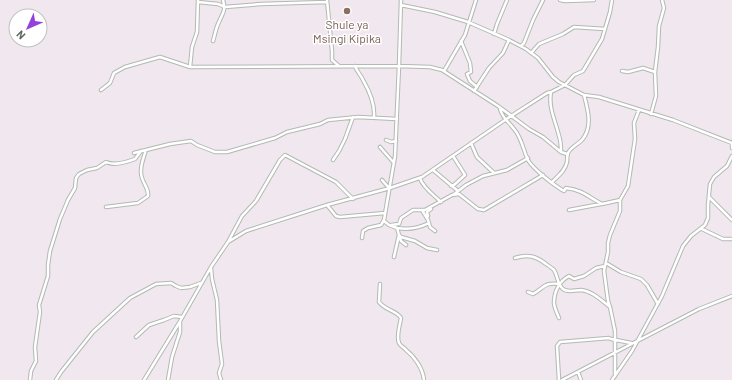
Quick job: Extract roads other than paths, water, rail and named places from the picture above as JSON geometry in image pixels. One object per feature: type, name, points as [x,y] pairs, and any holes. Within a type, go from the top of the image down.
[{"type":"street","points":[[213,41],[219,21],[223,16],[225,7],[224,0]]},
{"type":"street","points":[[362,238],[363,231],[368,228],[381,225],[384,220],[394,164],[401,0]]},
{"type":"street","points":[[444,71],[465,35],[476,0]]},
{"type":"street","points":[[494,34],[506,0]]},
{"type":"street","points":[[521,46],[543,0]]},
{"type":"street","points":[[560,0],[594,0]]},
{"type":"street","points":[[228,242],[246,231],[327,205],[390,188],[420,178],[433,170],[510,116],[547,93],[565,85],[574,75],[583,71],[602,39],[612,0]]},
{"type":"street","points":[[651,114],[656,96],[655,72],[659,26],[664,8],[662,0]]},
{"type":"street","points":[[190,67],[192,47],[197,32],[198,1],[218,4],[225,7],[327,1],[332,60],[339,66]]},
{"type":"street","points":[[401,5],[435,12],[468,22],[521,46],[543,64],[553,77],[584,95],[599,97],[673,120],[732,143],[732,148]]},
{"type":"street","points":[[531,53],[539,44],[563,34],[574,27],[605,29]]},
{"type":"street","points":[[474,91],[489,68],[503,53],[509,40]]},
{"type":"street","points":[[461,41],[470,63],[471,72],[467,74],[470,81],[477,87]]},
{"type":"street","points":[[101,90],[110,83],[114,73],[125,67],[160,57],[190,67],[430,67],[444,71],[543,137],[561,152],[567,154]]},
{"type":"street","points":[[355,66],[372,99],[374,117]]},
{"type":"street","points":[[622,71],[628,72],[644,68],[655,72]]},
{"type":"street","points":[[551,92],[550,99],[554,121],[560,137],[561,152]]},
{"type":"street","points":[[552,182],[563,172],[567,154],[582,140],[589,127],[584,95]]},
{"type":"street","points":[[498,106],[505,120],[515,129],[529,161],[543,175],[564,191],[566,188],[578,191],[602,204]]},
{"type":"street","points":[[615,376],[615,340],[604,271],[608,252],[608,242],[620,211],[620,200],[628,186],[634,138],[634,124],[639,110]]},
{"type":"street","points":[[134,153],[192,141],[197,145],[215,152],[228,152],[275,138],[288,132],[320,124],[328,120],[353,117],[397,119]]},
{"type":"street","points":[[333,160],[340,151],[346,139],[353,117]]},
{"type":"street","points":[[386,140],[391,142],[396,141]]},
{"type":"street","points":[[471,143],[477,157],[494,173]]},
{"type":"street","points":[[380,147],[394,164]]},
{"type":"street","points":[[106,207],[138,203],[148,196],[148,192],[142,178],[143,159],[146,150]]},
{"type":"street","points":[[30,380],[31,370],[36,361],[35,347],[40,305],[48,276],[50,251],[63,211],[75,188],[76,178],[79,174],[87,170],[97,168],[106,162],[109,164],[114,164],[135,159],[141,152]]},
{"type":"street","points":[[144,380],[211,267],[228,242],[242,216],[256,201],[285,154],[336,182],[353,199]]},
{"type":"street","points":[[451,186],[465,175],[453,156]]},
{"type":"street","points":[[612,380],[632,351],[658,304],[683,246],[691,236],[702,229],[705,225],[708,218],[709,197],[712,180],[716,174],[727,166],[732,156]]},
{"type":"street","points":[[406,245],[401,241],[398,226],[401,218],[410,211],[425,210],[483,176],[507,170],[528,158]]},
{"type":"street","points":[[433,170],[458,192]]},
{"type":"street","points":[[452,195],[459,194],[478,209],[484,210],[543,175]]},
{"type":"street","points":[[420,178],[423,184],[441,202]]},
{"type":"street","points":[[382,180],[390,188]]},
{"type":"street","points":[[709,197],[732,220]]},
{"type":"street","points":[[569,210],[620,200]]},
{"type":"street","points":[[327,205],[336,216],[340,217],[385,213]]},
{"type":"street","points":[[427,218],[427,212],[432,206]]},
{"type":"street","points":[[422,210],[423,214],[435,231]]},
{"type":"street","points":[[384,220],[386,223],[398,226],[404,230],[429,223]]},
{"type":"street","points":[[702,229],[723,239],[732,239]]},
{"type":"street","points":[[399,235],[415,241],[426,248],[437,250]]},
{"type":"street","points":[[394,256],[399,235]]},
{"type":"street","points":[[515,258],[525,255],[541,260],[554,270],[559,284],[564,290],[581,290],[595,295],[610,307]]},
{"type":"street","points":[[559,318],[554,304],[559,284],[563,279],[569,276],[574,279],[584,276],[596,268],[606,264],[621,272],[641,278],[658,304]]},
{"type":"street","points":[[211,267],[217,300],[222,364],[220,373],[221,380]]},
{"type":"street","points":[[56,380],[64,367],[93,332],[130,298],[156,284],[171,283],[181,288],[202,283]]},
{"type":"street","points":[[528,292],[533,294],[544,285],[551,283],[559,284]]},
{"type":"street","points":[[380,284],[379,302],[387,310],[399,315],[401,318],[399,342],[402,347],[413,356],[419,365],[424,380]]},
{"type":"street","points":[[562,380],[699,309],[732,296]]},
{"type":"street","points":[[136,337],[149,325],[174,316],[182,317]]},
{"type":"street","points":[[168,380],[172,357],[180,332],[180,321]]},
{"type":"street","points":[[559,380],[557,346],[560,342],[609,338],[632,343]]},
{"type":"street","points":[[578,372],[581,380]]},
{"type":"place","name":"Shule ya Msingi Kipika","points":[[347,11]]}]
